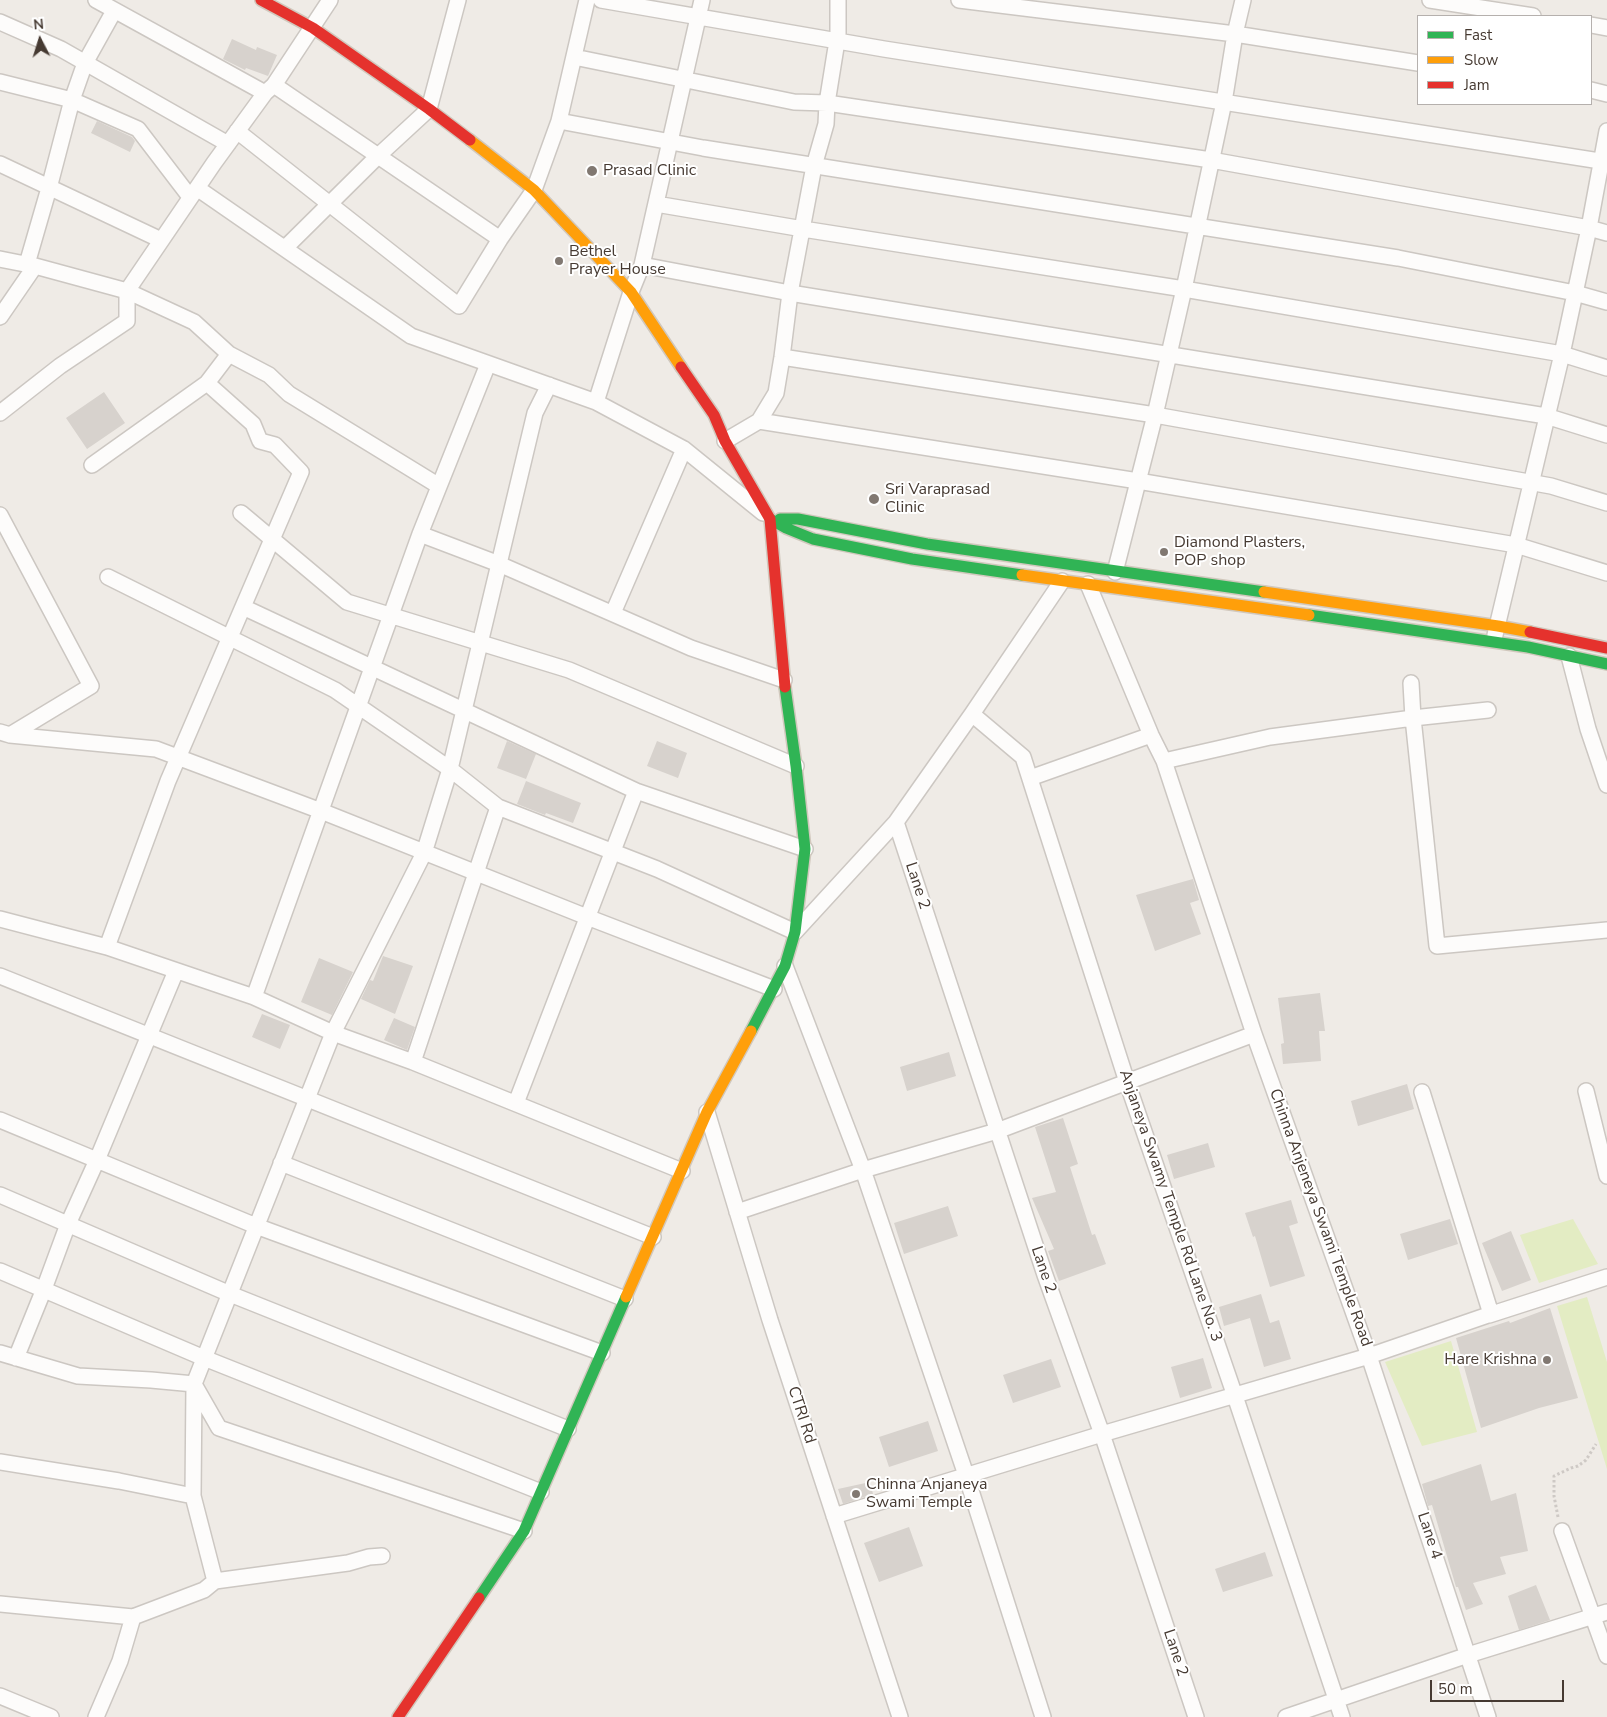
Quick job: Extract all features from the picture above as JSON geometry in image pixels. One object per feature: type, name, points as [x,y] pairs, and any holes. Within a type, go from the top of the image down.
[{"type":"street","points":[[96,0],[114,11],[269,89],[378,156],[500,239]]},
{"type":"street","points":[[261,0],[313,28],[429,110],[534,190],[631,292],[714,415],[725,441],[770,519],[784,680],[805,849],[795,932],[786,966],[707,1112],[524,1531],[398,1717]]},
{"type":"street","points":[[0,413],[60,366],[128,321],[127,291],[232,138],[313,28],[330,0]]},
{"type":"street","points":[[285,248],[378,156],[429,110],[458,0]]},
{"type":"street","points":[[0,22],[61,49],[232,138],[330,204],[459,306],[500,239],[534,190],[559,122],[587,0]]},
{"type":"street","points":[[601,0],[837,41],[1604,162]]},
{"type":"street","points":[[596,402],[631,292],[642,265],[702,0]]},
{"type":"street","points":[[725,441],[759,421],[776,393],[790,292],[814,166],[826,124],[827,102],[838,41],[838,0]]},
{"type":"street","points":[[959,0],[1235,34],[1417,63]]},
{"type":"street","points":[[1115,572],[1155,415],[1184,289],[1224,102],[1235,34],[1243,0]]},
{"type":"street","points":[[1430,0],[1527,15]]},
{"type":"street","points":[[0,317],[31,265],[72,100],[85,63],[114,11]]},
{"type":"street","points":[[1592,25],[1607,28]]},
{"type":"street","points":[[574,56],[794,102],[827,102],[1211,160],[1590,228],[1607,233]]},
{"type":"street","points":[[0,82],[72,100],[138,129],[194,192],[285,248],[411,336],[596,402],[684,449],[770,519],[813,539],[912,559],[1493,642],[1607,664]]},
{"type":"street","points":[[1592,90],[1607,94]]},
{"type":"street","points":[[559,122],[814,166],[1398,258],[1575,292],[1607,302]]},
{"type":"street","points":[[1493,642],[1562,354],[1604,162],[1607,131]]},
{"type":"street","points":[[0,164],[161,240]]},
{"type":"street","points":[[656,204],[1184,289],[1562,354],[1607,368]]},
{"type":"street","points":[[0,258],[127,291],[194,322],[229,354],[269,375],[288,394],[439,486]]},
{"type":"street","points":[[642,265],[790,292],[1546,416],[1607,435]]},
{"type":"street","points":[[92,465],[207,383],[229,354]]},
{"type":"street","points":[[782,357],[1155,415],[1551,486],[1607,504]]},
{"type":"street","points":[[254,997],[420,534],[488,364]]},
{"type":"street","points":[[107,947],[168,781],[301,472],[275,445],[260,441],[253,424],[207,383]]},
{"type":"street","points":[[215,1581],[193,1496],[194,1384],[333,1033],[424,853],[450,769],[535,413],[549,385]]},
{"type":"street","points":[[759,421],[1138,481],[1516,545],[1607,573]]},
{"type":"street","points":[[613,613],[684,449]]},
{"type":"street","points":[[0,514],[91,686],[5,733]]},
{"type":"street","points":[[241,514],[348,602],[569,670],[796,766]]},
{"type":"street","points":[[770,519],[798,520],[926,544],[1498,626],[1607,648]]},
{"type":"street","points":[[420,534],[499,564],[691,648],[784,680]]},
{"type":"street","points":[[108,578],[335,690],[450,769],[498,806],[657,869],[795,932]]},
{"type":"street","points":[[795,932],[896,822],[1062,581]]},
{"type":"street","name":"Chinna Anjeneya Swami Temple Road","points":[[834,1516],[1102,1434],[1370,1356],[1254,1034],[1164,761],[1151,736],[1088,584]]},
{"type":"street","points":[[243,608],[636,791],[805,849]]},
{"type":"street","points":[[1569,656],[1588,729],[1607,785]]},
{"type":"street","points":[[1411,683],[1412,718],[1437,946],[1607,930]]},
{"type":"street","points":[[1164,761],[1270,737],[1488,710]]},
{"type":"street","name":"Anjaneya Swamy Temple Rd Lane No. 3","points":[[972,714],[1023,757],[1127,1082],[1235,1396],[1342,1717]]},
{"type":"street","points":[[5,733],[156,750],[321,811],[587,918],[774,989]]},
{"type":"street","points":[[1030,778],[1151,736]]},
{"type":"street","points":[[516,1103],[636,791]]},
{"type":"street","points":[[413,1062],[498,806]]},
{"type":"street","name":"Lane 2","points":[[896,822],[1048,1284],[1102,1434],[1196,1717]]},
{"type":"street","points":[[0,919],[107,947],[254,997],[333,1033],[413,1062],[682,1171]]},
{"type":"street","points":[[786,966],[863,1170],[966,1476],[1043,1717]]},
{"type":"street","points":[[16,1358],[68,1224],[176,971]]},
{"type":"street","points":[[0,976],[653,1237]]},
{"type":"street","points":[[737,1212],[863,1170],[997,1131],[1254,1034]]},
{"type":"street","points":[[1586,1091],[1607,1176]]},
{"type":"street","points":[[1422,1092],[1491,1314],[1489,1314]]},
{"type":"street","name":"CTRI Rd","points":[[707,1112],[770,1320],[900,1717]]},
{"type":"street","points":[[0,1120],[256,1226],[602,1353]]},
{"type":"street","points":[[281,1163],[626,1299]]},
{"type":"street","points":[[0,1195],[230,1294],[568,1429]]},
{"type":"street","points":[[0,1270],[204,1358],[541,1492]]},
{"type":"street","points":[[1370,1356],[1489,1314],[1607,1277]]},
{"type":"street","points":[[0,1353],[78,1376],[194,1384]]},
{"type":"street","name":"Lane 4","points":[[1370,1356],[1488,1717]]},
{"type":"street","points":[[194,1384],[219,1428],[524,1531]]},
{"type":"street","points":[[0,1462],[193,1496]]},
{"type":"street","points":[[1561,1528],[1600,1614],[1607,1656]]},
{"type":"street","points":[[0,1604],[133,1617],[204,1590],[215,1581],[348,1563],[369,1557],[382,1556]]},
{"type":"street","points":[[1286,1717],[1468,1655],[1600,1614]]},
{"type":"street","points":[[96,1717],[120,1660],[133,1617]]},
{"type":"street","points":[[0,1696],[51,1717]]},
{"type":"path","points":[[1561,1528],[1554,1496],[1554,1476],[1578,1466],[1586,1460],[1596,1444]]},
{"type":"green space","points":[[1573,1219],[1598,1264],[1539,1283],[1520,1235]]},
{"type":"green space","points":[[1587,1297],[1607,1362],[1607,1469],[1557,1306]]},
{"type":"green space","points":[[1451,1341],[1477,1432],[1422,1446],[1385,1362]]},
{"type":"building","points":[[232,39],[256,50],[257,47],[277,55],[268,76],[246,68],[245,70],[223,59]]},
{"type":"building","points":[[97,121],[132,137],[135,141],[130,152],[91,133]]},
{"type":"building","points":[[104,392],[125,423],[87,449],[66,418]]},
{"type":"building","points":[[507,741],[536,754],[526,779],[497,768]]},
{"type":"building","points":[[657,741],[687,753],[678,778],[647,766]]},
{"type":"building","points":[[526,781],[581,803],[573,823],[517,804]]},
{"type":"building","points":[[1193,879],[1199,900],[1190,903],[1201,934],[1155,951],[1136,895]]},
{"type":"building","points":[[383,956],[413,966],[395,1014],[361,999],[370,980],[373,981]]},
{"type":"building","points":[[319,958],[353,972],[332,1015],[301,1002]]},
{"type":"building","points":[[1320,993],[1325,1031],[1319,1031],[1321,1061],[1283,1064],[1281,1044],[1284,1043],[1278,998]]},
{"type":"building","points":[[262,1014],[290,1025],[280,1049],[252,1037]]},
{"type":"building","points":[[394,1018],[415,1027],[407,1050],[384,1040]]},
{"type":"building","points":[[949,1052],[956,1076],[907,1091],[900,1067]]},
{"type":"building","points":[[1407,1084],[1414,1109],[1358,1126],[1351,1101]]},
{"type":"building","points":[[1063,1118],[1078,1164],[1070,1167],[1092,1235],[1095,1234],[1106,1264],[1059,1281],[1048,1251],[1054,1249],[1032,1198],[1056,1192],[1035,1127]]},
{"type":"building","points":[[1208,1143],[1215,1167],[1174,1179],[1167,1155]]},
{"type":"building","points":[[1291,1200],[1298,1223],[1289,1226],[1305,1276],[1270,1287],[1255,1236],[1253,1237],[1245,1213]]},
{"type":"building","points":[[948,1206],[958,1236],[904,1254],[894,1223]]},
{"type":"building","points":[[1450,1219],[1458,1244],[1408,1260],[1400,1234]]},
{"type":"building","points":[[1511,1231],[1531,1280],[1502,1291],[1482,1243]]},
{"type":"building","points":[[1261,1294],[1270,1323],[1279,1320],[1291,1359],[1264,1367],[1250,1318],[1224,1326],[1219,1307]]},
{"type":"building","points":[[1550,1308],[1578,1398],[1539,1408],[1481,1428],[1456,1338],[1509,1321],[1510,1323]]},
{"type":"building","points":[[1203,1358],[1212,1388],[1180,1398],[1171,1367]]},
{"type":"building","points":[[1051,1359],[1061,1387],[1013,1403],[1003,1375]]},
{"type":"building","points":[[928,1421],[938,1451],[889,1467],[879,1437]]},
{"type":"building","points":[[1481,1464],[1491,1501],[1516,1493],[1528,1551],[1500,1557],[1506,1574],[1473,1583],[1483,1604],[1466,1610],[1458,1587],[1456,1587],[1432,1505],[1428,1506],[1422,1484]]},
{"type":"building","name":"Chinna Anjaneya Swami Temple","points":[[870,1482],[873,1494],[843,1504],[838,1489]]},
{"type":"building","points":[[909,1527],[923,1566],[879,1582],[864,1543]]},
{"type":"building","points":[[1265,1552],[1273,1576],[1223,1592],[1215,1569]]},
{"type":"building","points":[[1536,1585],[1550,1620],[1519,1630],[1508,1596]]},
{"type":"traffic: fast","points":[[770,519],[813,539],[912,559],[1022,575]]},
{"type":"traffic: fast","points":[[780,519],[798,519],[927,544],[1264,592]]},
{"type":"traffic: fast","points":[[1309,615],[1528,647],[1607,664]]},
{"type":"traffic: fast","points":[[751,1031],[785,966],[795,932],[805,849],[785,687]]},
{"type":"traffic: fast","points":[[479,1598],[524,1531],[626,1297]]},
{"type":"traffic: slow","points":[[470,140],[534,190],[631,292],[681,367]]},
{"type":"traffic: slow","points":[[1022,575],[1309,615]]},
{"type":"traffic: slow","points":[[1264,592],[1530,632]]},
{"type":"traffic: slow","points":[[626,1297],[707,1112],[751,1031]]},
{"type":"traffic: jam","points":[[261,0],[313,28],[470,140]]},
{"type":"traffic: jam","points":[[681,367],[714,415],[725,441],[770,519],[785,687]]},
{"type":"traffic: jam","points":[[1530,632],[1607,648]]},
{"type":"traffic: jam","points":[[398,1717],[479,1598]]},
{"type":"place","name":"Prasad Clinic","points":[[592,171]]},
{"type":"place","name":"Bethel Prayer House","points":[[559,261]]},
{"type":"place","name":"Sri Varaprasad Clinic","points":[[874,499]]},
{"type":"place","name":"Diamond Plasters, POP shop","points":[[1164,552]]},
{"type":"place","name":"Hare Krishna","points":[[1547,1360]]},
{"type":"place","name":"Chinna Anjaneya Swami Temple","points":[[856,1494]]}]
